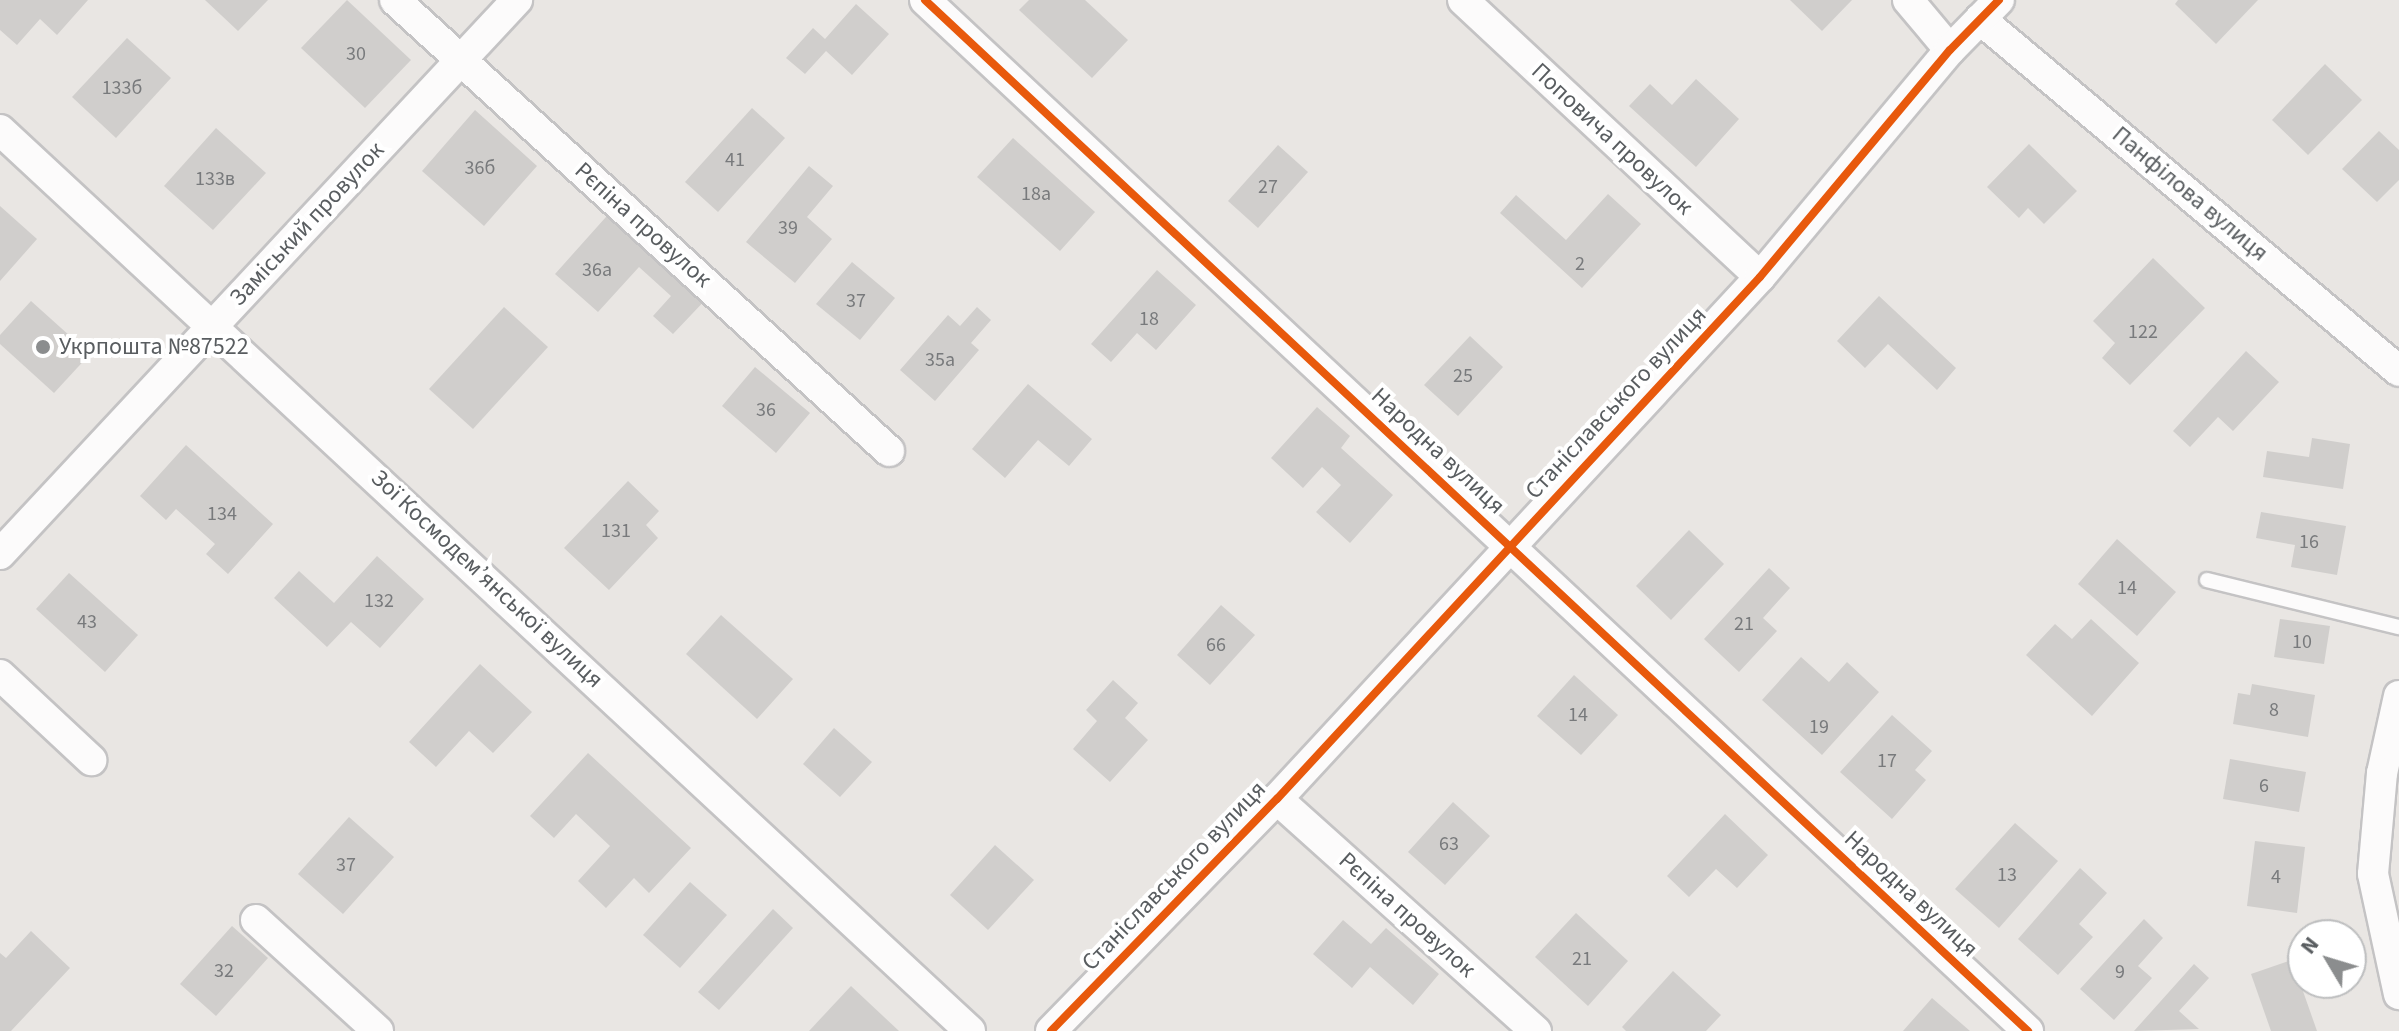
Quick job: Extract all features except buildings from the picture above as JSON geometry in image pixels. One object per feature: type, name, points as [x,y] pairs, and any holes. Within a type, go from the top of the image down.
[{"type":"street","name":"Рєпіна провулок","points":[[395,0],[889,451]]},
{"type":"street","name":"Заміський провулок","points":[[0,554],[517,0]]},
{"type":"street","name":"Народна вулиця","points":[[925,0],[2028,1031]]},
{"type":"street","name":"Поповича провулок","points":[[1463,0],[1760,277]]},
{"type":"street","points":[[1908,0],[1950,50]]},
{"type":"street","name":"Станіславського вулиця","points":[[1051,1031],[1277,799],[1760,277],[1950,50],[1989,10]]},
{"type":"street","name":"Панфілова вулиця","points":[[1989,10],[2399,371]]},
{"type":"street","name":"Зої Космодем’янської вулиця","points":[[0,130],[214,323],[970,1031]]},
{"type":"street","points":[[0,675],[91,760]]},
{"type":"street","points":[[2399,696],[2382,773],[2373,874],[2399,994]]},
{"type":"street","name":"Рєпіна провулок","points":[[1277,799],[1536,1031]]},
{"type":"street","points":[[256,920],[378,1031]]},
{"type":"lane","points":[[2207,580],[2399,627]]},
{"type":"cycle path","points":[[925,0],[2028,1031]]},
{"type":"cycle path","points":[[1051,1031],[1277,799],[1760,277],[1950,50],[1999,0]]},
{"type":"place","name":"Укрпошта №87522","points":[[43,347]]}]
